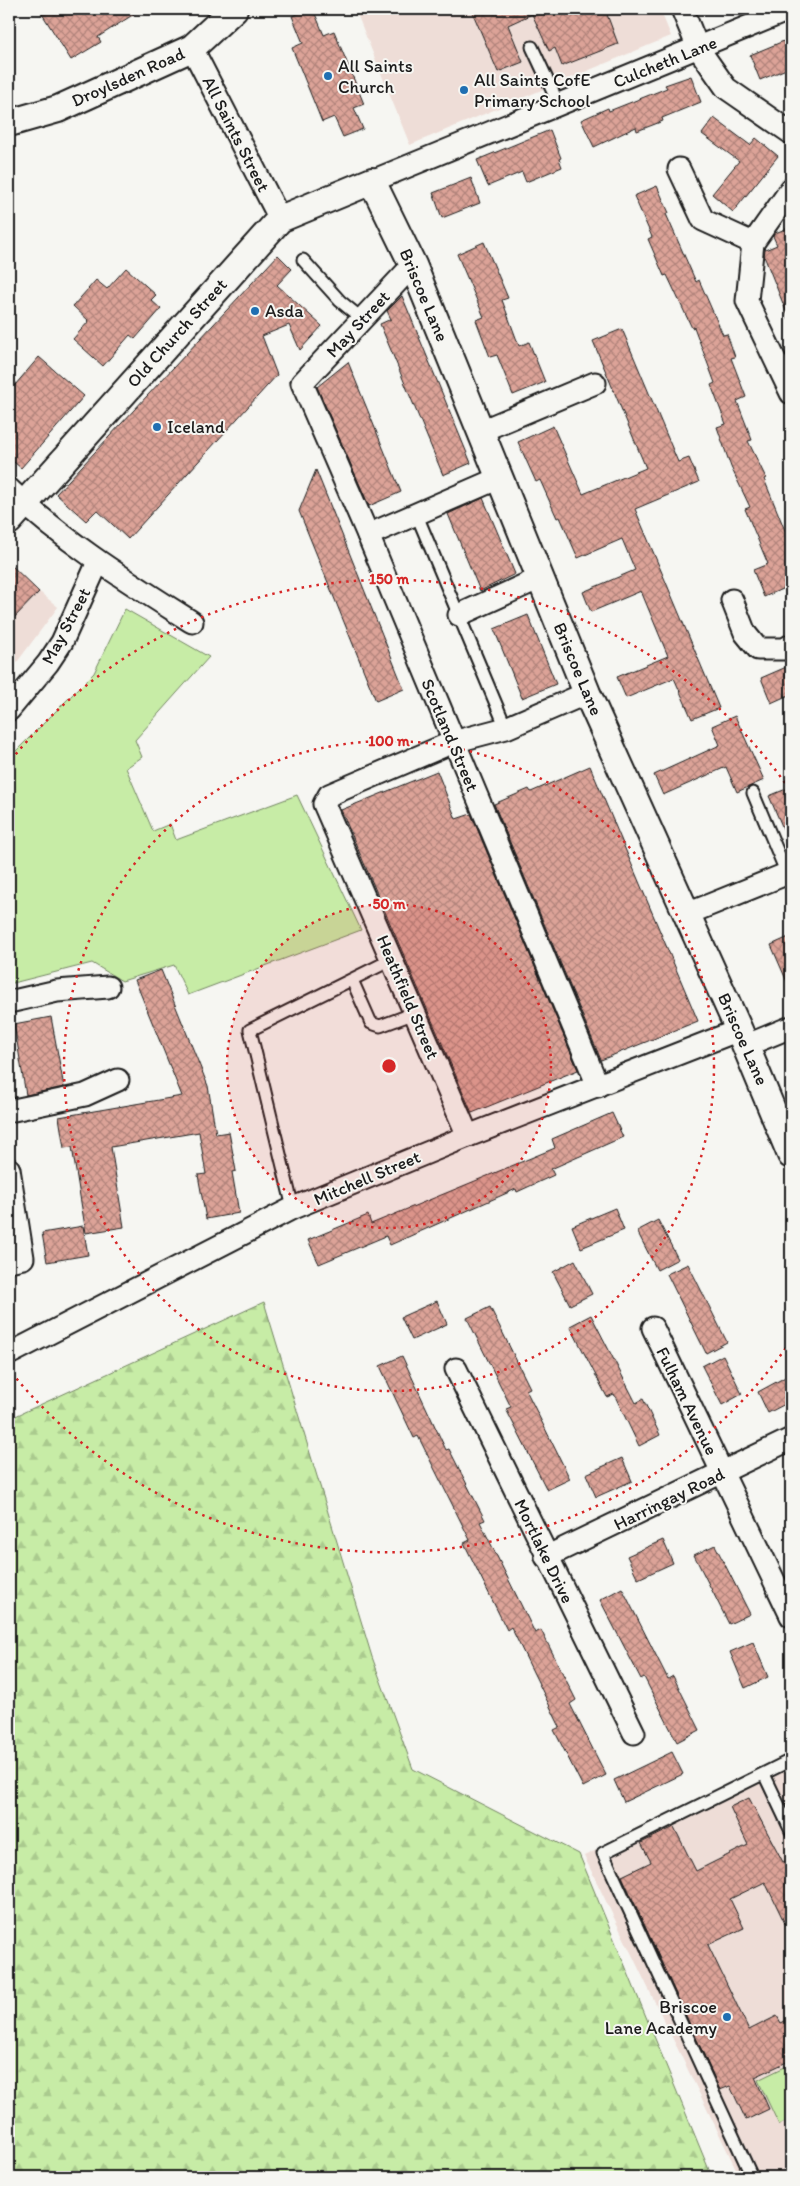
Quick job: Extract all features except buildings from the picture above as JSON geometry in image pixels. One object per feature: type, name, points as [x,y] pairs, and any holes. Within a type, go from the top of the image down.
[{"type":"street","name":"Droylsden Road","points":[[9,123],[58,109],[192,48],[234,9]]},
{"type":"street","points":[[682,9],[698,48],[726,88],[791,133]]},
{"type":"street","name":"Culcheth Lane","points":[[372,181],[791,9]]},
{"type":"street","name":"All Saints Street","points":[[192,48],[280,219]]},
{"type":"street","points":[[679,170],[703,220],[753,244]]},
{"type":"street","name":"Old Church Street","points":[[14,505],[280,219],[372,181]]},
{"type":"street","name":"Briscoe Lane","points":[[372,181],[413,265],[587,693],[742,1038],[791,1154]]},
{"type":"street","points":[[791,190],[753,244],[747,301],[791,393]]},
{"type":"street","name":"May Street","points":[[302,383],[413,265]]},
{"type":"street","name":"Scotland Street","points":[[302,383],[368,534],[453,742],[598,1086]]},
{"type":"street","points":[[481,431],[595,383]]},
{"type":"street","points":[[368,534],[500,478]]},
{"type":"street","points":[[14,505],[192,622]]},
{"type":"street","name":"May Street","points":[[9,710],[48,663],[62,642],[98,562]]},
{"type":"street","points":[[459,615],[540,578]]},
{"type":"street","points":[[732,600],[745,632],[758,649],[784,649],[791,645]]},
{"type":"street","points":[[453,742],[506,728],[587,693]]},
{"type":"street","name":"Heathfield Street","points":[[453,742],[329,795],[324,804],[468,1136]]},
{"type":"street","points":[[687,914],[789,873]]},
{"type":"street","points":[[9,1002],[58,991],[108,987]]},
{"type":"street","name":"Mitchell Street","points":[[9,1354],[293,1208],[468,1136],[598,1086],[742,1038],[791,1027]]},
{"type":"street","points":[[9,1111],[85,1095],[118,1080]]},
{"type":"street","points":[[9,1169],[16,1260]]},
{"type":"street","name":"Fulham Avenue","points":[[652,1328],[791,1616]]},
{"type":"street","name":"Mortlake Drive","points":[[456,1369],[546,1557],[634,1733]]},
{"type":"street","name":"Harringay Road","points":[[546,1557],[791,1439]]},
{"type":"lane","points":[[532,47],[558,105]]},
{"type":"lane","points":[[303,260],[340,302],[362,319]]},
{"type":"lane","points":[[416,513],[506,728]]},
{"type":"lane","points":[[753,793],[789,873]]},
{"type":"lane","points":[[293,1208],[250,1030],[392,959]]},
{"type":"lane","points":[[352,980],[371,1023],[380,1026],[415,1013]]},
{"type":"lane","points":[[752,2177],[603,1853],[791,1760]]},
{"type":"lane","points":[[764,1774],[791,1831]]},
{"type":"shaded area","name":"All Saints CofE Primary School","points":[[355,9],[660,9],[671,36],[410,145]]},
{"type":"shaded area","points":[[9,567],[58,607],[9,673]]},
{"type":"shaded area","name":"Briscoe Lane Academy","points":[[791,1756],[791,2177],[740,2177],[584,1856]]},
{"type":"green space","points":[[125,609],[209,657],[135,740],[142,757],[126,768],[153,831],[170,824],[176,840],[297,795],[361,930],[188,995],[174,965],[122,981],[92,963],[9,984],[9,758],[94,673]]},
{"type":"green space","points":[[264,1302],[372,1657],[413,1769],[579,1854],[712,2177],[59,2177],[38,2173],[33,2177],[9,2177],[9,1419]]},
{"type":"green space","points":[[791,2064],[791,2119],[779,2125],[758,2080]]},
{"type":"place","name":"All Saints Church","points":[[328,76]]},
{"type":"place","name":"All Saints CofE Primary School","points":[[464,90]]},
{"type":"place","name":"Asda","points":[[255,311]]},
{"type":"place","name":"Iceland","points":[[157,427]]},
{"type":"place","name":"Briscoe Lane Academy","points":[[727,2017]]}]
